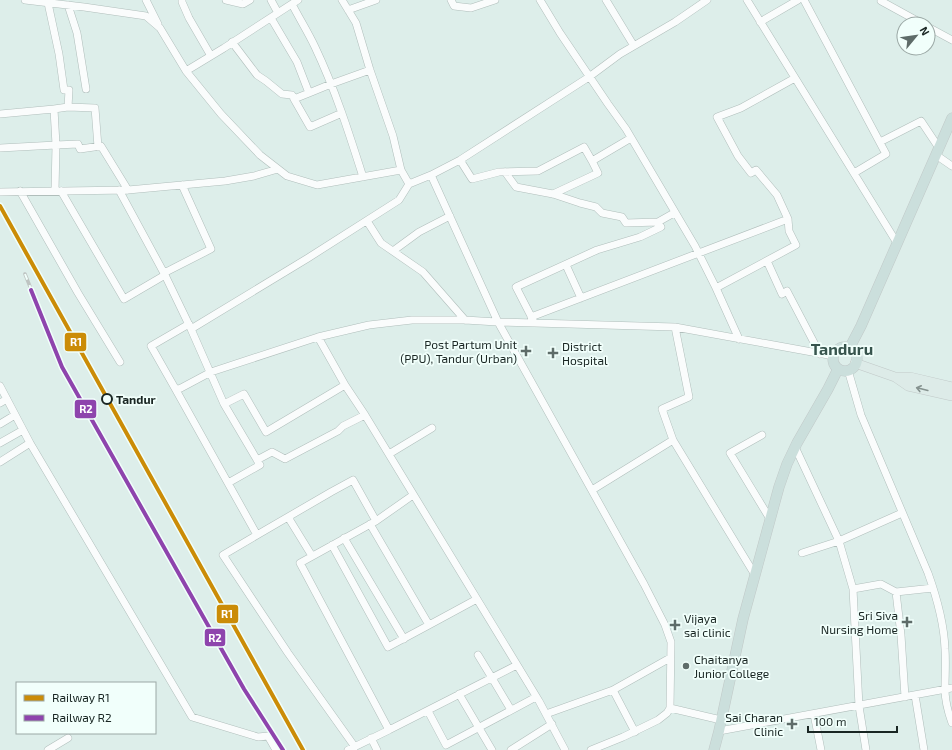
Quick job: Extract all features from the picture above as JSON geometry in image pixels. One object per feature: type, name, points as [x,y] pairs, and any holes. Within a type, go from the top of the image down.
[{"type":"highway","points":[[849,349],[861,326],[952,118]]},
{"type":"highway","points":[[714,750],[743,619],[779,487],[795,447],[828,389],[847,367],[856,360],[854,352],[846,347],[838,349],[833,361],[835,365],[847,367]]},
{"type":"main road","points":[[847,367],[895,377],[910,377],[952,387]]},
{"type":"main road","points":[[895,377],[908,386],[952,396]]},
{"type":"street","points":[[29,0],[146,16],[160,28]]},
{"type":"street","points":[[80,0],[84,7]]},
{"type":"street","points":[[146,0],[160,28],[186,71],[221,114],[260,155],[287,176],[317,185],[401,170]]},
{"type":"street","points":[[182,0],[189,18],[210,56]]},
{"type":"street","points":[[226,0],[243,4],[250,0]]},
{"type":"street","points":[[271,0],[278,13]]},
{"type":"street","points":[[342,0],[356,23],[370,70],[394,136],[401,170],[409,184]]},
{"type":"street","points":[[348,10],[376,0]]},
{"type":"street","points":[[451,0],[454,6],[471,8],[495,0]]},
{"type":"street","points":[[540,0],[589,77],[631,138],[698,253],[739,339]]},
{"type":"street","points":[[606,0],[634,46]]},
{"type":"street","points":[[257,535],[179,389],[151,346],[190,326],[308,258],[399,200],[409,184],[431,175],[460,160],[589,77],[620,54],[675,22],[707,0]]},
{"type":"street","points":[[747,0],[897,243]]},
{"type":"street","points":[[760,22],[798,0]]},
{"type":"street","points":[[804,0],[886,154],[854,173]]},
{"type":"street","points":[[881,1],[908,16]]},
{"type":"street","points":[[186,71],[295,2],[348,127],[363,177]]},
{"type":"street","points":[[48,3],[59,54],[64,90],[69,90],[68,107]]},
{"type":"street","points":[[68,5],[77,33],[86,89]]},
{"type":"street","points":[[271,18],[297,62],[309,93]]},
{"type":"street","points":[[936,31],[952,40]]},
{"type":"street","points":[[232,42],[257,75],[282,94],[292,95],[310,128],[342,113]]},
{"type":"street","points":[[294,99],[370,70]]},
{"type":"street","points":[[716,288],[796,245],[789,231],[788,219],[777,195],[756,170],[751,173],[738,156],[717,117],[741,108],[795,78]]},
{"type":"street","points":[[0,114],[68,107],[95,108],[98,147]]},
{"type":"street","points":[[54,109],[58,191],[124,299],[164,274],[211,249],[182,185]]},
{"type":"street","points":[[880,142],[921,121],[937,152],[952,166]]},
{"type":"street","points":[[592,161],[631,138]]},
{"type":"street","points":[[0,148],[78,144],[80,149],[101,146],[128,190]]},
{"type":"street","points":[[460,160],[472,179],[499,172],[538,170],[584,147],[598,173],[553,194]]},
{"type":"street","points":[[0,191],[128,190],[225,181],[254,176],[278,168]]},
{"type":"street","points":[[505,172],[516,187],[553,194],[596,207],[602,213],[622,217],[626,223],[658,222],[674,213]]},
{"type":"street","points":[[431,175],[498,322],[644,584],[665,625],[671,642],[670,708],[667,713],[658,720],[635,732],[591,750]]},
{"type":"street","points":[[119,190],[190,326],[224,404],[260,465],[228,483]]},
{"type":"street","points":[[20,191],[78,293],[120,362]]},
{"type":"street","points":[[393,251],[419,232],[450,216]]},
{"type":"street","points":[[533,320],[581,298],[788,219]]},
{"type":"street","points":[[367,221],[381,244],[424,272],[465,320]]},
{"type":"street","points":[[533,320],[516,287],[597,250],[640,237],[661,227],[658,222]]},
{"type":"street","points":[[767,261],[782,294],[787,291],[820,354]]},
{"type":"street","points":[[566,265],[581,298]]},
{"type":"street","points":[[179,389],[211,372],[318,337],[369,325],[412,320],[465,320],[498,322],[533,320],[675,328],[834,356]]},
{"type":"street","points":[[675,328],[690,397],[662,409],[673,440],[755,575]]},
{"type":"street","points":[[318,337],[345,385],[389,454],[517,665],[552,724],[565,750]]},
{"type":"street","points":[[847,367],[861,415],[933,588],[943,624],[946,671],[949,689],[948,711],[952,722]]},
{"type":"street","points":[[224,404],[244,394],[266,432],[345,385]]},
{"type":"street","points":[[0,386],[30,443],[192,717],[258,736],[268,736],[276,750]]},
{"type":"street","points":[[0,403],[7,399]]},
{"type":"street","points":[[0,424],[15,415]]},
{"type":"street","points":[[257,460],[272,452],[285,459],[365,415]]},
{"type":"street","points":[[389,454],[432,428]]},
{"type":"street","points":[[0,443],[23,430]]},
{"type":"street","points":[[762,435],[730,453],[770,519]]},
{"type":"street","points":[[592,490],[673,440]]},
{"type":"street","points":[[0,462],[30,443]]},
{"type":"street","points":[[795,447],[839,542],[853,589],[859,706],[866,750]]},
{"type":"street","points":[[429,625],[373,522],[353,480],[223,555],[352,748],[517,665]]},
{"type":"street","points":[[389,730],[300,563],[373,522],[413,495]]},
{"type":"street","points":[[802,553],[839,542],[902,513]]},
{"type":"street","points":[[288,517],[312,556]]},
{"type":"street","points":[[344,538],[404,639]]},
{"type":"street","points":[[332,545],[388,647],[476,599]]},
{"type":"street","points":[[853,589],[881,584],[896,592],[933,588]]},
{"type":"street","points":[[896,592],[902,635],[905,697]]},
{"type":"street","points":[[478,655],[511,710]]},
{"type":"street","points":[[546,714],[613,690],[670,658]]},
{"type":"street","points":[[718,731],[949,689]]},
{"type":"street","points":[[613,690],[635,732]]},
{"type":"street","points":[[460,694],[492,750]]},
{"type":"street","points":[[916,695],[924,750]]},
{"type":"street","points":[[428,711],[447,748],[479,727],[536,697]]},
{"type":"street","points":[[670,708],[720,720]]},
{"type":"street","points":[[814,714],[821,750]]},
{"type":"street","points":[[512,750],[552,724]]},
{"type":"street","points":[[48,750],[68,738]]},
{"type":"street","points":[[371,738],[377,750]]},
{"type":"railway","points":[[25,274],[62,367],[244,689],[283,750]]},
{"type":"rail line","name":"R1","points":[[0,206],[303,750]]},
{"type":"rail line","name":"R2","points":[[31,290],[62,367],[244,689],[283,750]]},
{"type":"place","name":"Post Partum Unit (PPU), Tandur (Urban)","points":[[526,351]]},
{"type":"place","name":"District Hospital","points":[[553,353]]},
{"type":"place","name":"Tandur","points":[[107,399]]},
{"type":"place","name":"Sri Siva Nursing Home","points":[[907,622]]},
{"type":"place","name":"Vijaya sai clinic","points":[[675,625]]},
{"type":"place","name":"Chaitanya Junior College","points":[[686,666]]},
{"type":"place","name":"Sai Charan Clinic","points":[[792,724]]},
{"type":"district","name":"Tanduru","points":[[842,348]]}]
